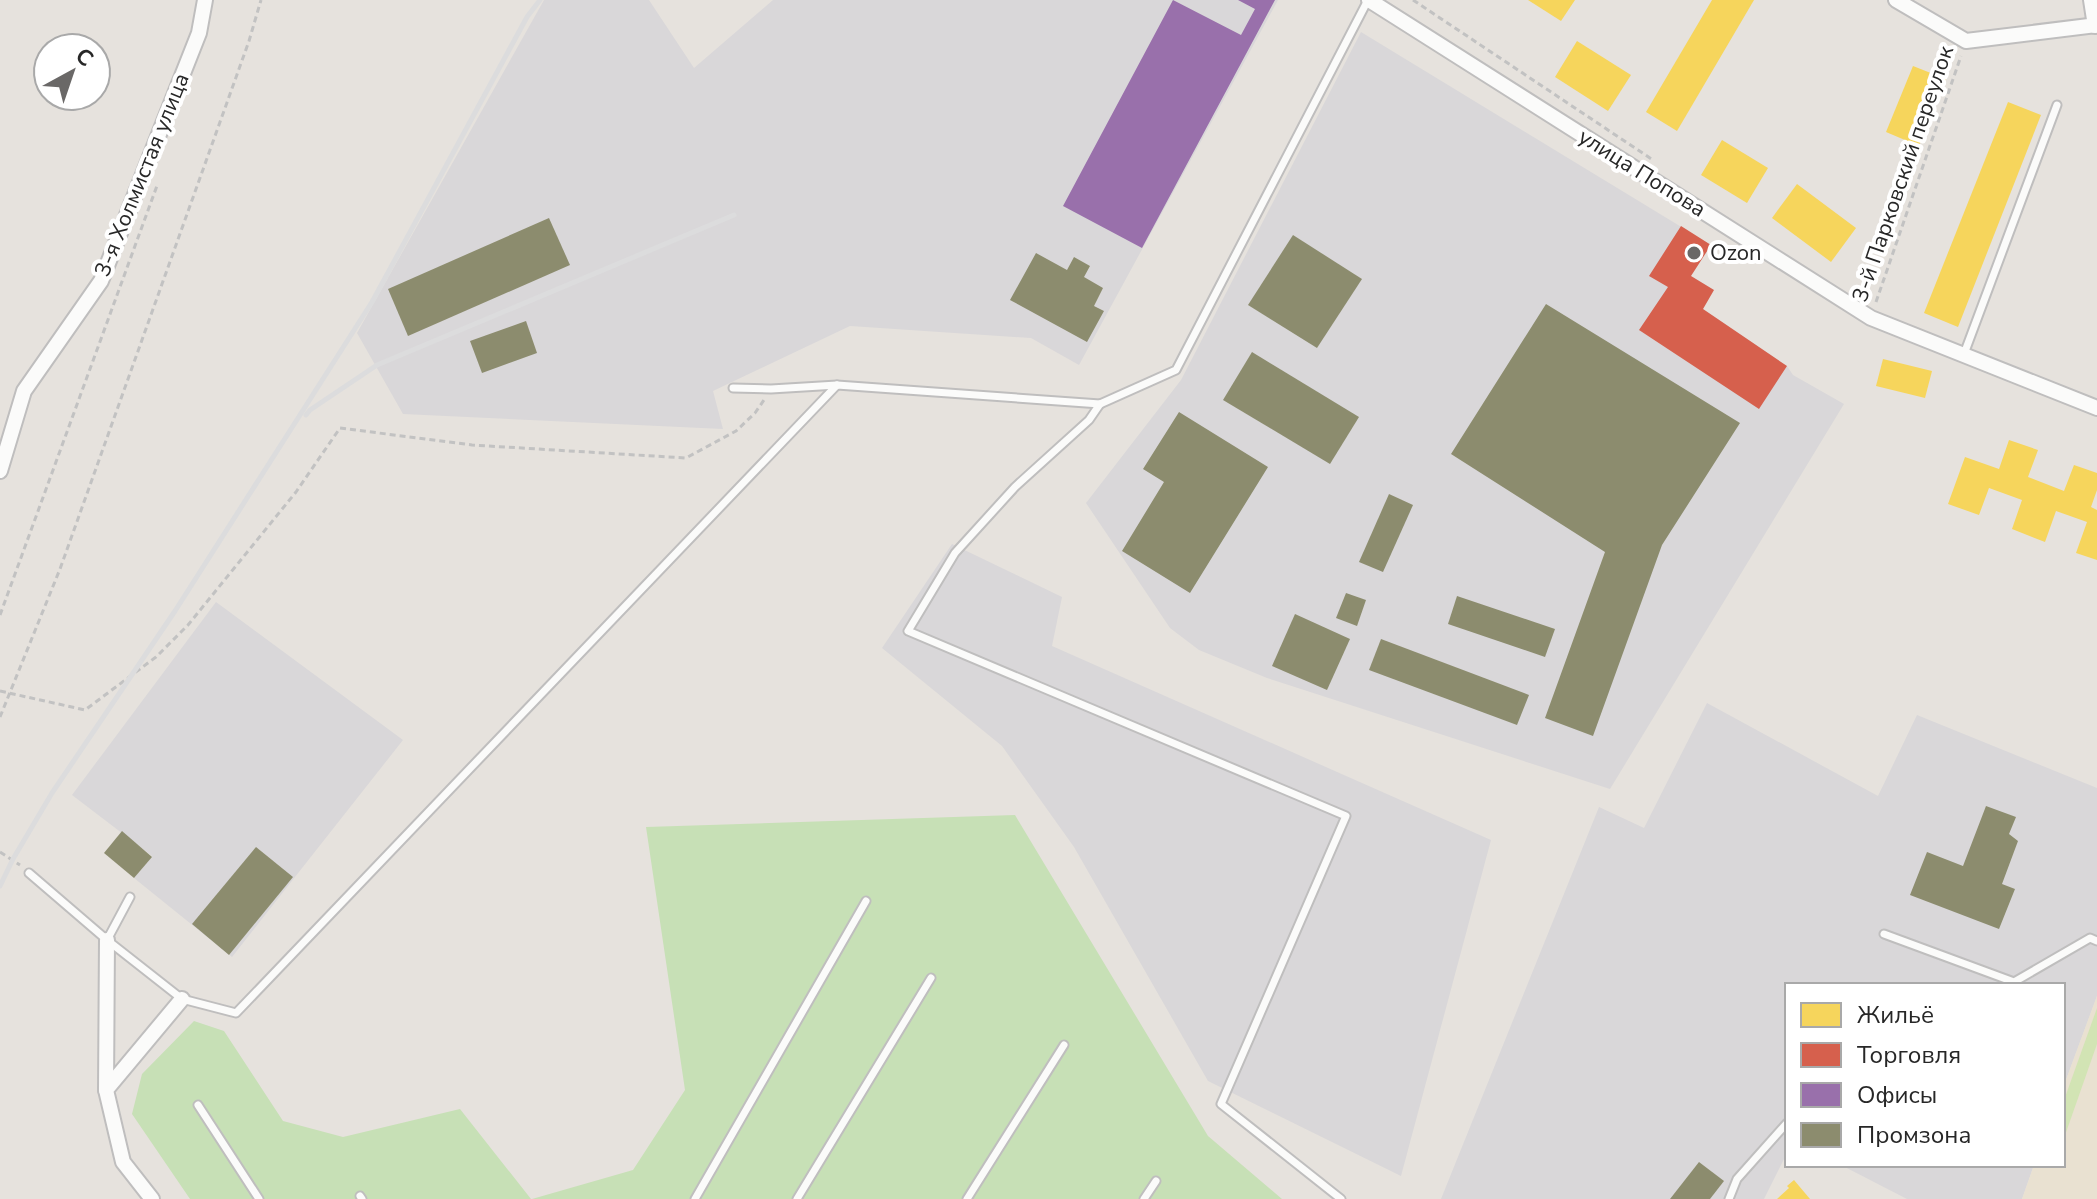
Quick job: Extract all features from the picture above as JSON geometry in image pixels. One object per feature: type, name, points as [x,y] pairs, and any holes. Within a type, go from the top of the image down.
[{"type":"street","name":"3-я Холмистая улица","points":[[0,471],[24,391],[101,281],[199,33],[205,0]]},
{"type":"street","name":"улица Попова","points":[[1368,0],[1871,318],[2097,408]]},
{"type":"street","points":[[1898,1],[1966,41],[2096,25],[2091,0]]},
{"type":"street","points":[[107,940],[106,1090],[123,1162],[152,1199]]},
{"type":"street","points":[[106,1090],[182,999]]},
{"type":"lane","points":[[733,388],[837,385],[1100,404],[1176,370],[1368,0]]},
{"type":"lane","points":[[1964,357],[2057,105]]},
{"type":"lane","points":[[29,873],[182,999],[236,1013],[837,385]]},
{"type":"lane","points":[[1100,404],[1089,420],[1015,487],[955,553],[908,631],[1346,816],[1221,1104],[1341,1199]]},
{"type":"lane","points":[[107,940],[130,897]]},
{"type":"lane","points":[[695,1199],[866,901]]},
{"type":"lane","points":[[1884,934],[2014,982],[2090,938],[2097,941]]},
{"type":"lane","points":[[797,1199],[931,978]]},
{"type":"lane","points":[[967,1199],[1064,1045]]},
{"type":"lane","points":[[198,1105],[259,1199]]},
{"type":"lane","points":[[1729,1199],[1737,1179],[1785,1125]]},
{"type":"lane","points":[[1144,1199],[1156,1181]]},
{"type":"path","points":[[0,717],[60,569],[261,0]]},
{"type":"path","points":[[1413,0],[1663,166]]},
{"type":"path","name":"3-й Парковский переулок","points":[[1866,299],[1875,303],[1966,41]]},
{"type":"path","points":[[0,615],[161,175]]},
{"type":"path","points":[[0,691],[85,710],[131,678],[188,625],[296,492],[340,428],[472,445],[686,458],[736,431],[755,413],[771,389]]},
{"type":"path","points":[[0,852],[29,873]]},
{"type":"shaded area","points":[[544,0],[649,0],[694,68],[773,0],[1278,0],[1079,365],[1031,338],[850,326],[713,391],[723,429],[403,414],[357,333]]},
{"type":"shaded area","points":[[1361,32],[1711,245],[1691,276],[1714,290],[1703,309],[1787,366],[1793,375],[1844,404],[1610,789],[1267,678],[1199,650],[1170,628],[1086,503],[1181,380]]},
{"type":"shaded area","points":[[952,544],[1062,597],[1052,646],[1491,840],[1401,1176],[1208,1081],[1074,847],[1002,746],[882,648]]},
{"type":"shaded area","points":[[216,602],[403,740],[232,957],[134,878],[152,856],[72,795]]},
{"type":"shaded area","points":[[1707,703],[1878,796],[1917,715],[2097,788],[2097,996],[2065,1083],[2065,983],[1785,983],[1785,1157],[1764,1199],[1441,1199],[1599,807],[1644,828]]},
{"type":"shaded area","points":[[2097,996],[2097,1199],[2022,1199],[2033,1167],[2065,1167],[2065,1083]]},
{"type":"shaded area","points":[[1845,1167],[2033,1167],[2022,1199],[1907,1199]]},
{"type":"green space","points":[[1015,815],[1208,1136],[1282,1199],[532,1199],[633,1170],[685,1090],[646,827]]},
{"type":"green space","points":[[2097,1008],[2097,1044],[2065,1135],[2065,1097]]},
{"type":"green space","points":[[194,1021],[224,1031],[283,1121],[343,1137],[460,1109],[531,1199],[190,1199],[132,1114],[142,1074]]},
{"type":"building: Жильё","points":[[1528,0],[1575,0],[1561,21]]},
{"type":"building: Жильё","points":[[1712,0],[1754,0],[1677,131],[1646,112]]},
{"type":"building: Жильё","points":[[1577,41],[1631,75],[1608,111],[1555,77]]},
{"type":"building: Жильё","points":[[1913,66],[1946,79],[1919,146],[1886,132]]},
{"type":"building: Жильё","points":[[2008,102],[2041,115],[1958,327],[1924,313]]},
{"type":"building: Жильё","points":[[1722,140],[1768,168],[1747,203],[1701,175]]},
{"type":"building: Жильё","points":[[1797,184],[1856,228],[1831,262],[1772,218]]},
{"type":"building: Жильё","points":[[1883,359],[1932,371],[1925,398],[1876,386]]},
{"type":"building: Жильё","points":[[2009,440],[2038,450],[2028,477],[2064,491],[2074,465],[2097,473],[2097,490],[2091,507],[2097,510],[2097,560],[2076,553],[2087,522],[2056,511],[2045,542],[2012,529],[2022,500],[1989,488],[1979,515],[1948,504],[1965,457],[1999,469]]},
{"type":"building: Жильё","points":[[1794,1180],[1810,1199],[1777,1199],[1789,1188],[1787,1186]]},
{"type":"building: Торговля","points":[[1681,226],[1711,245],[1691,276],[1714,290],[1703,309],[1787,366],[1759,409],[1639,330],[1668,287],[1649,276]]},
{"type":"building: Офисы","points":[[1173,0],[1241,35],[1255,9],[1238,0],[1275,0],[1142,248],[1063,206]]},
{"type":"building: Промзона","points":[[549,218],[570,265],[408,336],[388,289]]},
{"type":"building: Промзона","points":[[1293,235],[1362,279],[1317,348],[1248,305]]},
{"type":"building: Промзона","points":[[1036,253],[1067,270],[1074,257],[1090,266],[1084,277],[1103,288],[1094,306],[1104,311],[1087,342],[1010,300]]},
{"type":"building: Промзона","points":[[1546,304],[1740,423],[1662,545],[1593,736],[1545,718],[1605,552],[1451,454]]},
{"type":"building: Промзона","points":[[526,321],[537,353],[482,373],[470,341]]},
{"type":"building: Промзона","points":[[1252,352],[1359,417],[1330,464],[1223,400]]},
{"type":"building: Промзона","points":[[1179,412],[1268,467],[1190,593],[1122,551],[1164,482],[1143,469]]},
{"type":"building: Промзона","points":[[1389,494],[1413,505],[1383,572],[1359,562]]},
{"type":"building: Промзона","points":[[1346,593],[1366,600],[1357,626],[1336,618]]},
{"type":"building: Промзона","points":[[1457,596],[1555,629],[1545,657],[1448,624]]},
{"type":"building: Промзона","points":[[1295,614],[1350,639],[1327,690],[1272,666]]},
{"type":"building: Промзона","points":[[1381,639],[1529,695],[1517,725],[1369,670]]},
{"type":"building: Промзона","points":[[1986,806],[2016,817],[2009,834],[2018,841],[2002,884],[2015,889],[1999,929],[1910,895],[1927,852],[1963,866]]},
{"type":"building: Промзона","points":[[122,831],[152,857],[134,878],[104,853]]},
{"type":"building: Промзона","points":[[256,847],[293,877],[229,955],[192,924]]},
{"type":"building: Промзона","points":[[1699,1162],[1724,1181],[1710,1199],[1670,1199]]},
{"type":"railway","points":[[0,886],[52,793],[175,611],[372,302],[527,17],[540,0]]},
{"type":"railway","points":[[306,415],[377,365],[734,215]]},
{"type":"place","name":"Ozon","points":[[1694,253]]}]
